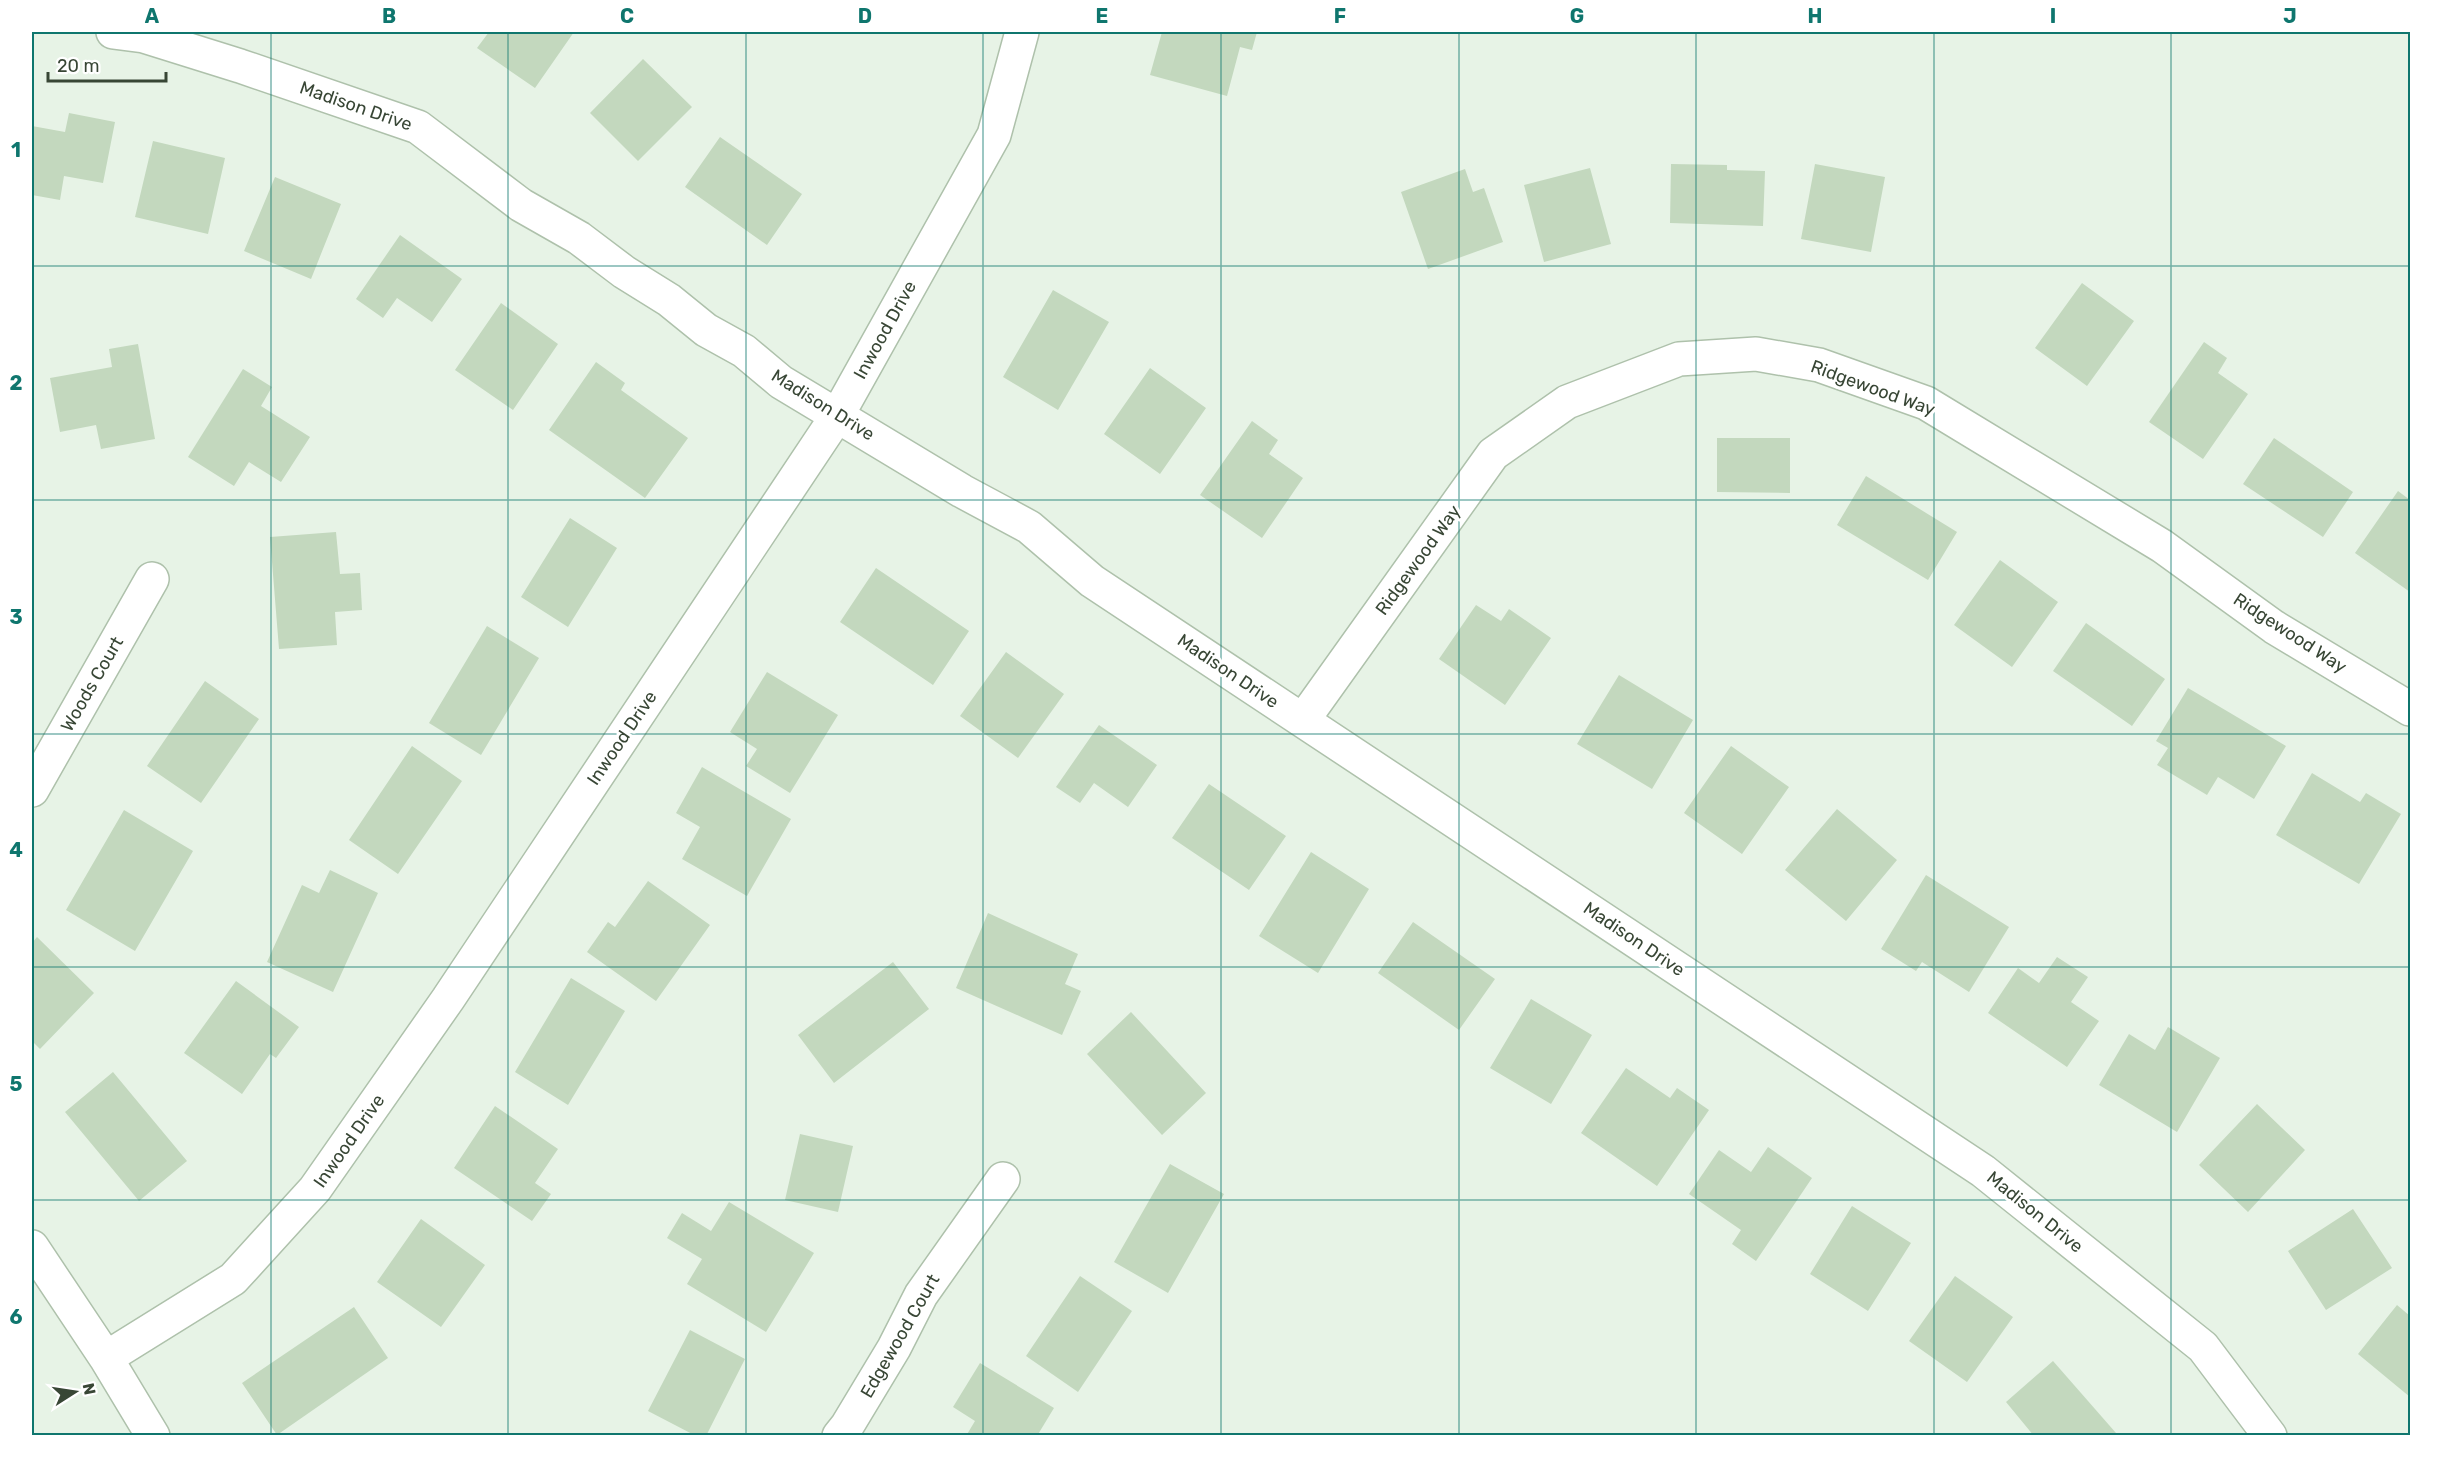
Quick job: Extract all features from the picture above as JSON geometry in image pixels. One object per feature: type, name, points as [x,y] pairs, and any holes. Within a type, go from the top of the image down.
[{"type":"street","name":"Madison Drive","points":[[113,32],[144,36],[418,127],[521,205],[579,238],[624,272],[669,300],[706,330],[744,351],[781,382],[962,491],[1029,527],[1092,581],[1983,1171],[2203,1347],[2270,1436]]},
{"type":"street","name":"Inwood Drive","points":[[106,1358],[233,1279],[315,1189],[448,999],[837,416],[994,135],[1022,32]]},
{"type":"street","name":"Ridgewood Way","points":[[1303,720],[1493,454],[1567,402],[1679,359],[1756,354],[1819,365],[1926,403],[2162,546],[2274,627],[2410,709]]},
{"type":"street","name":"Woods Court","points":[[32,790],[152,579]]},
{"type":"street","name":"Edgewood Court","points":[[839,1436],[894,1348],[921,1295],[1004,1179]]},
{"type":"street","points":[[32,1247],[106,1358],[153,1436]]},
{"type":"building","points":[[489,32],[574,32],[535,88],[477,48]]},
{"type":"building","points":[[1162,32],[1257,32],[1252,50],[1240,47],[1227,96],[1150,75]]},
{"type":"building","points":[[643,59],[692,107],[638,161],[590,113]]},
{"type":"building","points":[[69,113],[115,122],[103,183],[64,176],[60,200],[32,195],[32,126],[65,132]]},
{"type":"building","points":[[720,137],[802,194],[767,245],[685,187]]},
{"type":"building","points":[[153,141],[225,158],[208,234],[135,217]]},
{"type":"building","points":[[1671,164],[1727,165],[1727,170],[1765,171],[1763,226],[1670,223]]},
{"type":"building","points":[[1815,164],[1885,177],[1871,252],[1801,239]]},
{"type":"building","points":[[1590,168],[1611,244],[1544,262],[1524,185]]},
{"type":"building","points":[[1465,169],[1473,192],[1484,188],[1503,242],[1428,269],[1401,192]]},
{"type":"building","points":[[275,177],[341,204],[311,279],[244,251]]},
{"type":"building","points":[[400,235],[462,279],[432,322],[397,298],[383,318],[356,299]]},
{"type":"building","points":[[2082,283],[2134,321],[2087,386],[2035,348]]},
{"type":"building","points":[[1053,290],[1109,322],[1058,410],[1003,377]]},
{"type":"building","points":[[501,303],[558,344],[513,410],[455,370]]},
{"type":"building","points":[[2204,342],[2227,358],[2218,373],[2248,394],[2203,459],[2149,422]]},
{"type":"building","points":[[138,344],[155,439],[101,449],[96,425],[60,432],[50,378],[112,367],[109,349]]},
{"type":"building","points":[[596,362],[625,383],[621,390],[688,438],[645,498],[549,430]]},
{"type":"building","points":[[1150,368],[1206,408],[1160,474],[1104,434]]},
{"type":"building","points":[[243,369],[272,387],[261,406],[310,437],[281,482],[249,462],[234,486],[188,457]]},
{"type":"building","points":[[1252,421],[1278,440],[1269,454],[1303,478],[1262,538],[1200,495]]},
{"type":"building","points":[[1717,438],[1790,438],[1790,493],[1717,492]]},
{"type":"building","points":[[2274,438],[2353,492],[2323,537],[2243,484]]},
{"type":"building","points":[[1866,476],[1957,532],[1928,580],[1837,525]]},
{"type":"building","points":[[2398,491],[2410,500],[2410,592],[2355,553]]},
{"type":"building","points":[[570,518],[617,548],[568,627],[521,597]]},
{"type":"building","points":[[336,532],[340,574],[360,573],[362,610],[335,612],[337,645],[279,649],[270,537]]},
{"type":"building","points":[[2000,560],[2058,602],[2012,667],[1954,625]]},
{"type":"building","points":[[876,568],[969,631],[933,685],[840,622]]},
{"type":"building","points":[[1476,605],[1501,621],[1509,609],[1551,638],[1505,705],[1439,659]]},
{"type":"building","points":[[2086,623],[2165,679],[2132,726],[2053,671]]},
{"type":"building","points":[[487,626],[539,658],[481,755],[429,723]]},
{"type":"building","points":[[1006,652],[1064,694],[1018,758],[960,716]]},
{"type":"building","points":[[767,672],[838,715],[790,793],[746,766],[757,749],[730,732]]},
{"type":"building","points":[[1619,675],[1693,720],[1652,789],[1577,744]]},
{"type":"building","points":[[205,681],[259,719],[201,803],[147,766]]},
{"type":"building","points":[[2188,688],[2286,746],[2254,799],[2218,777],[2207,795],[2157,765],[2168,748],[2156,741]]},
{"type":"building","points":[[1099,725],[1157,765],[1128,807],[1094,783],[1080,803],[1056,787]]},
{"type":"building","points":[[412,746],[462,781],[398,874],[349,840]]},
{"type":"building","points":[[1731,746],[1789,787],[1742,854],[1684,813]]},
{"type":"building","points":[[702,767],[791,819],[747,896],[682,859],[700,827],[676,813]]},
{"type":"building","points":[[2312,773],[2360,802],[2366,793],[2401,814],[2359,884],[2276,835]]},
{"type":"building","points":[[1209,784],[1286,836],[1249,890],[1172,838]]},
{"type":"building","points":[[1837,809],[1897,860],[1846,921],[1785,870]]},
{"type":"building","points":[[124,810],[193,851],[135,951],[66,910]]},
{"type":"building","points":[[1311,852],[1369,889],[1318,973],[1259,936]]},
{"type":"building","points":[[330,870],[378,893],[333,992],[267,962],[302,885],[319,893]]},
{"type":"building","points":[[1926,875],[2009,927],[1969,992],[1922,962],[1916,971],[1881,949]]},
{"type":"building","points":[[648,881],[710,925],[656,1001],[587,952],[608,922],[615,927]]},
{"type":"building","points":[[988,913],[1078,954],[1065,984],[1081,991],[1062,1035],[956,988]]},
{"type":"building","points":[[1413,922],[1495,979],[1459,1030],[1378,973]]},
{"type":"building","points":[[37,937],[94,993],[40,1049],[32,1041],[32,943]]},
{"type":"building","points":[[2057,957],[2088,977],[2071,1002],[2099,1021],[2067,1067],[1988,1013],[2018,968],[2039,983]]},
{"type":"building","points":[[893,962],[929,1009],[834,1083],[798,1035]]},
{"type":"building","points":[[571,978],[625,1011],[568,1105],[515,1072]]},
{"type":"building","points":[[236,981],[299,1027],[276,1058],[270,1054],[242,1094],[184,1053]]},
{"type":"building","points":[[1531,999],[1592,1035],[1551,1104],[1490,1068]]},
{"type":"building","points":[[1131,1012],[1206,1093],[1162,1135],[1087,1054]]},
{"type":"building","points":[[2168,1027],[2220,1058],[2177,1132],[2099,1085],[2129,1034],[2155,1050]]},
{"type":"building","points":[[1626,1068],[1670,1098],[1677,1088],[1709,1110],[1657,1186],[1581,1133]]},
{"type":"building","points":[[113,1072],[187,1161],[139,1201],[65,1112]]},
{"type":"building","points":[[2257,1104],[2305,1150],[2248,1212],[2199,1165]]},
{"type":"building","points":[[495,1106],[558,1149],[535,1183],[551,1194],[532,1221],[454,1168]]},
{"type":"building","points":[[800,1134],[853,1146],[838,1212],[785,1200]]},
{"type":"building","points":[[1768,1147],[1812,1178],[1756,1261],[1732,1244],[1741,1230],[1689,1194],[1719,1150],[1751,1172]]},
{"type":"building","points":[[1170,1164],[1224,1194],[1168,1293],[1114,1262]]},
{"type":"building","points":[[729,1202],[814,1253],[766,1332],[687,1284],[702,1259],[667,1238],[682,1213],[711,1231]]},
{"type":"building","points":[[1852,1206],[1911,1243],[1868,1311],[1810,1274]]},
{"type":"building","points":[[2353,1209],[2392,1268],[2326,1310],[2288,1251]]},
{"type":"building","points":[[421,1219],[485,1265],[441,1327],[377,1282]]},
{"type":"building","points":[[1080,1276],[1132,1311],[1078,1392],[1026,1356]]},
{"type":"building","points":[[1955,1276],[2013,1317],[1967,1382],[1909,1341]]},
{"type":"building","points":[[2397,1305],[2410,1316],[2410,1397],[2358,1354]]},
{"type":"building","points":[[354,1307],[388,1358],[277,1435],[242,1383]]},
{"type":"building","points":[[690,1330],[745,1359],[706,1436],[696,1436],[648,1411]]},
{"type":"building","points":[[2053,1361],[2116,1433],[2113,1436],[2034,1436],[2006,1402]]},
{"type":"building","points":[[980,1363],[1054,1408],[1037,1436],[966,1436],[975,1421],[953,1407]]}]
